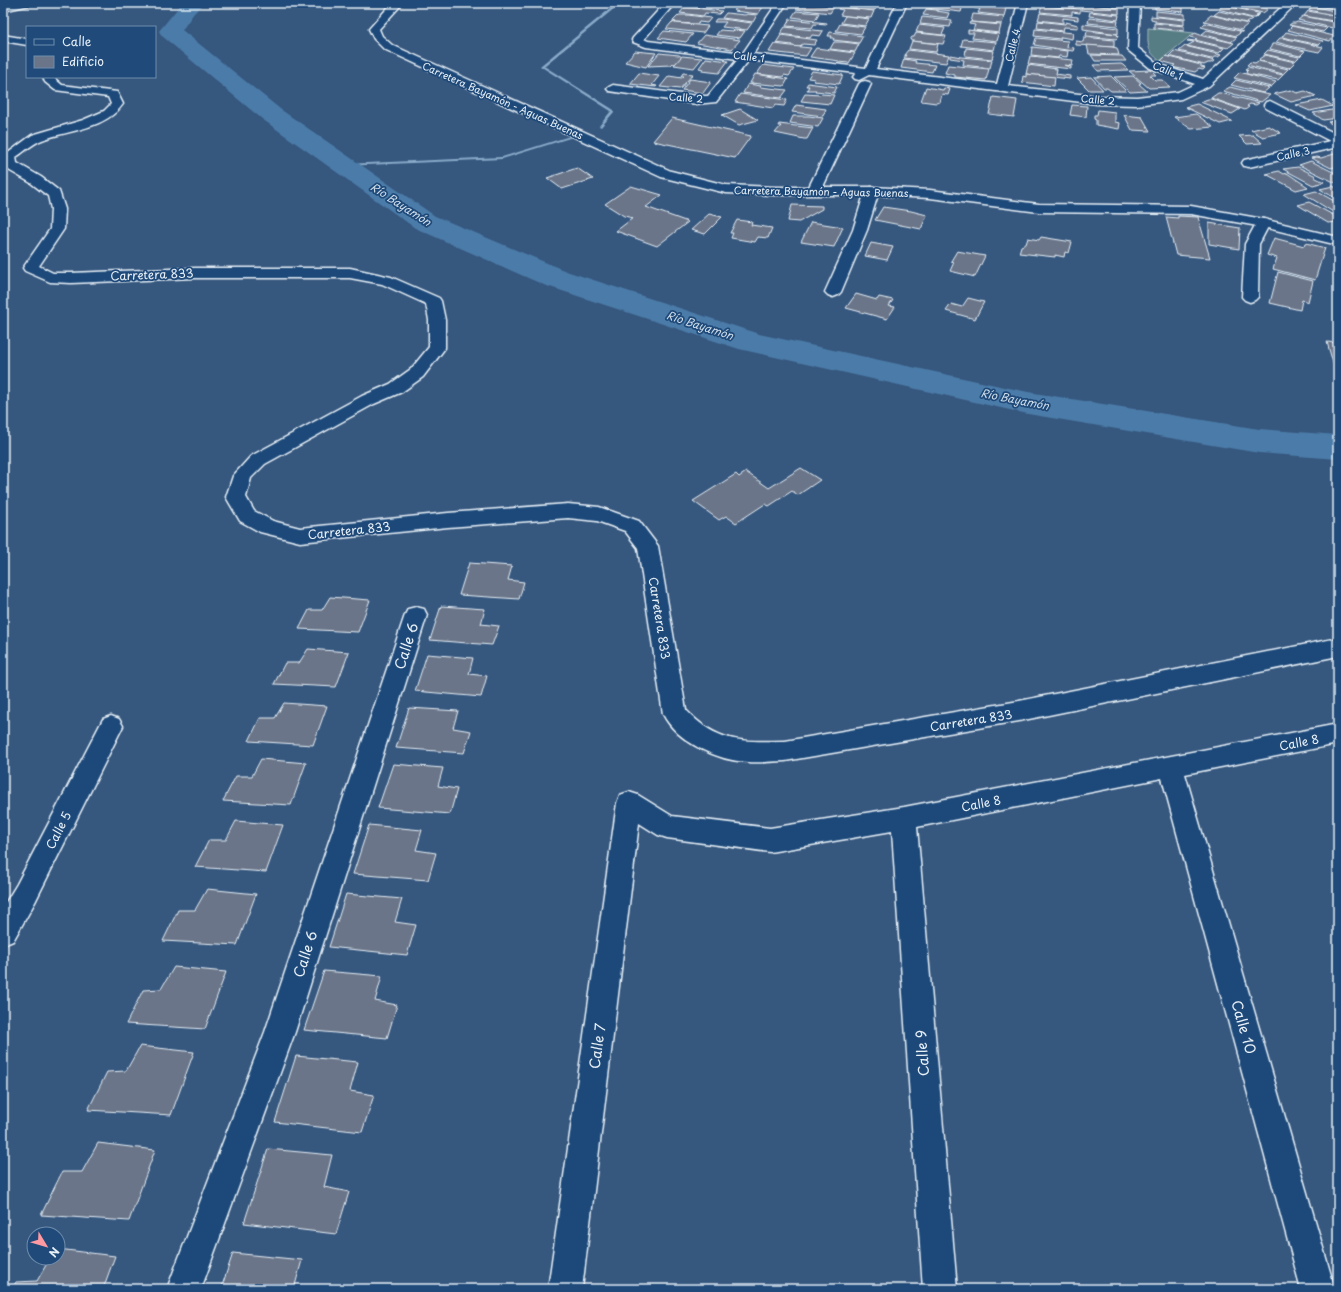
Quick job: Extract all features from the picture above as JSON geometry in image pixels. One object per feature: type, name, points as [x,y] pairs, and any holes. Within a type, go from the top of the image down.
[{"type":"street","points":[[3,8],[26,3]]},
{"type":"street","name":"Carretera Bayamón - Aguas Buenas","points":[[398,3],[374,29],[379,40],[388,47],[672,176],[698,183],[726,189],[774,191],[872,190],[930,194],[1039,208],[1192,210],[1263,223],[1338,241]]},
{"type":"street","name":"Calle 1","points":[[670,3],[637,40],[646,44],[870,71]]},
{"type":"street","name":"Calle 2","points":[[613,89],[696,100],[712,99],[746,56],[782,3]]},
{"type":"street","points":[[814,191],[865,84],[874,82],[878,77],[870,71],[902,3]]},
{"type":"street","name":"Calle 4","points":[[1002,88],[1023,3]]},
{"type":"street","name":"Calle 1","points":[[1135,3],[1133,49],[1154,66],[1205,84]]},
{"type":"street","name":"Calle 2","points":[[870,71],[1097,100],[1137,101],[1181,95],[1205,84],[1292,3]]},
{"type":"street","points":[[3,38],[26,42]]},
{"type":"street","name":"Carretera 833","points":[[49,78],[49,80],[59,88],[112,94],[116,104],[108,114],[87,123],[36,138],[10,156],[10,165],[36,180],[54,194],[58,209],[57,229],[30,268],[50,277],[71,278],[195,272],[350,273],[386,280],[433,301],[437,320],[437,348],[417,373],[396,388],[368,400],[258,460],[242,476],[236,497],[248,516],[267,528],[300,535],[448,520],[568,511],[599,514],[632,526],[648,546],[675,714],[690,730],[716,745],[747,752],[784,751],[1019,712],[1338,647]]},
{"type":"street","points":[[1270,105],[1338,142]]},
{"type":"street","name":"Calle 3","points":[[1249,163],[1338,142]]},
{"type":"street","points":[[833,292],[860,230],[872,190]]},
{"type":"street","points":[[1250,297],[1252,244],[1263,223]]},
{"type":"street","name":"Calle 6","points":[[184,1289],[280,1032],[416,615]]},
{"type":"street","name":"Calle 5","points":[[3,932],[26,893],[111,726]]},
{"type":"street","name":"Calle 8","points":[[628,803],[667,827],[770,840],[904,818],[1338,734]]},
{"type":"street","name":"Calle 10","points":[[1171,766],[1318,1289]]},
{"type":"street","name":"Calle 7","points":[[565,1289],[628,803]]},
{"type":"street","name":"Calle 9","points":[[904,818],[940,1289]]},
{"type":"green space","points":[[1148,28],[1194,33],[1160,61],[1152,54],[1150,50]]},
{"type":"building","points":[[689,3],[725,3],[723,5],[714,4],[711,8],[687,5]]},
{"type":"building","points":[[741,3],[767,3],[764,6]]},
{"type":"building","points":[[802,3],[834,7],[830,13],[796,9]]},
{"type":"building","points":[[841,3],[877,4],[875,10],[865,10],[839,7]]},
{"type":"building","points":[[929,3],[963,5],[961,12],[926,8]]},
{"type":"building","points":[[982,3],[1006,3],[1005,8],[981,6]]},
{"type":"building","points":[[1043,3],[1075,3],[1075,8],[1043,5]]},
{"type":"building","points":[[1091,3],[1120,3],[1118,8]]},
{"type":"building","points":[[1227,3],[1243,3],[1268,9],[1263,13],[1225,5]]},
{"type":"building","points":[[1248,3],[1269,3],[1265,7]]},
{"type":"building","points":[[1316,3],[1338,5],[1338,10],[1314,5]]},
{"type":"building","points":[[1082,4],[1119,8],[1119,14],[1081,10]]},
{"type":"building","points":[[1155,4],[1183,7],[1183,12],[1155,9]]},
{"type":"building","points":[[1223,5],[1260,14],[1256,15],[1258,15],[1255,18],[1252,18],[1218,9]]},
{"type":"building","points":[[737,6],[763,7],[758,14],[734,11]]},
{"type":"building","points":[[975,6],[1006,9],[1004,16],[978,13],[980,9],[974,8]]},
{"type":"building","points":[[1042,6],[1080,9],[1080,13],[1072,12],[1072,15],[1040,12]]},
{"type":"building","points":[[1312,6],[1338,12],[1338,16],[1309,10]]},
{"type":"building","points":[[685,7],[722,11],[719,14],[705,13],[703,16],[680,13]]},
{"type":"building","points":[[839,7],[874,11],[871,18],[847,16],[840,15],[843,10],[838,9]]},
{"type":"building","points":[[926,9],[949,13],[947,18],[923,15]]},
{"type":"building","points":[[796,11],[819,13],[815,20],[792,17]]},
{"type":"building","points":[[1156,11],[1185,14],[1185,19],[1156,16]]},
{"type":"building","points":[[1219,11],[1252,19],[1246,23],[1214,15]]},
{"type":"building","points":[[1308,11],[1337,17],[1333,21],[1304,16]]},
{"type":"building","points":[[1090,12],[1119,15],[1118,20],[1089,16]]},
{"type":"building","points":[[726,13],[757,15],[753,22],[722,18]]},
{"type":"building","points":[[1040,13],[1078,17],[1078,20],[1063,18],[1063,23],[1038,20]]},
{"type":"building","points":[[973,14],[1004,17],[1002,24],[971,22]]},
{"type":"building","points":[[679,15],[711,18],[707,23],[675,23],[676,22],[673,21]]},
{"type":"building","points":[[1211,15],[1248,24],[1241,30],[1204,21]]},
{"type":"building","points":[[845,16],[869,19],[865,26],[841,23]]},
{"type":"building","points":[[1151,16],[1184,20],[1184,25],[1155,22],[1155,20],[1151,19]]},
{"type":"building","points":[[1303,16],[1338,23],[1338,27],[1337,29],[1298,20]]},
{"type":"building","points":[[922,17],[952,20],[950,27],[920,24]]},
{"type":"building","points":[[1089,18],[1118,21],[1117,26],[1088,23]]},
{"type":"building","points":[[716,19],[752,23],[747,30],[722,27],[726,22],[714,22]]},
{"type":"building","points":[[790,19],[827,23],[826,25],[814,24],[812,28],[786,26]]},
{"type":"building","points":[[1038,21],[1065,24],[1066,22],[1078,25],[1078,28],[1064,27],[1063,31],[1037,28]]},
{"type":"building","points":[[672,22],[708,26],[703,33],[666,29]]},
{"type":"building","points":[[970,22],[1001,25],[999,33],[973,30],[975,25],[969,24]]},
{"type":"building","points":[[1297,22],[1327,28],[1323,32],[1289,25]]},
{"type":"building","points":[[1154,23],[1184,26],[1184,31],[1154,28]]},
{"type":"building","points":[[1205,23],[1243,32],[1239,32],[1240,33],[1236,36],[1201,27]]},
{"type":"building","points":[[840,24],[865,27],[861,34],[836,31]]},
{"type":"building","points":[[1083,24],[1118,28],[1118,34],[1083,29]]},
{"type":"building","points":[[919,25],[945,28],[942,35],[916,32]]},
{"type":"building","points":[[1292,26],[1334,36],[1330,41],[1288,30]]},
{"type":"building","points":[[785,27],[823,31],[820,36],[812,35],[810,38],[780,34]]},
{"type":"building","points":[[1035,29],[1073,33],[1072,39],[1034,36]]},
{"type":"building","points":[[720,30],[745,31],[740,38],[716,35]]},
{"type":"building","points":[[968,30],[999,34],[997,41],[972,38],[974,33],[968,33]]},
{"type":"building","points":[[1207,30],[1237,37],[1231,42],[1202,34]]},
{"type":"building","points":[[664,31],[693,34],[686,42],[658,38]]},
{"type":"building","points":[[1087,31],[1117,34],[1118,37],[1116,39],[1086,36]]},
{"type":"building","points":[[830,32],[863,36],[859,43],[833,40],[834,38],[831,38],[832,36],[828,36]]},
{"type":"building","points":[[1286,32],[1323,41],[1319,45],[1282,37]]},
{"type":"building","points":[[916,33],[946,36],[943,44],[910,40]]},
{"type":"building","points":[[1195,33],[1234,43],[1228,48],[1195,40],[1197,39],[1190,37]]},
{"type":"building","points":[[704,35],[740,40],[732,49],[697,43]]},
{"type":"building","points":[[781,35],[817,40],[814,45],[803,44],[798,47],[776,43]]},
{"type":"building","points":[[1084,37],[1114,40],[1114,47],[1076,45],[1076,41],[1083,42]]},
{"type":"building","points":[[1036,38],[1068,41],[1067,47],[1074,48],[1073,51],[1034,45]]},
{"type":"building","points":[[1280,38],[1323,47],[1319,52],[1290,46],[1276,42]]},
{"type":"building","points":[[963,39],[996,42],[994,50],[961,46]]},
{"type":"building","points":[[1188,40],[1224,48],[1219,53],[1187,46],[1194,42],[1187,41]]},
{"type":"building","points":[[912,41],[938,44],[936,52],[909,49]]},
{"type":"building","points":[[834,42],[859,44],[855,52],[830,49]]},
{"type":"building","points":[[774,44],[811,48],[806,56],[769,52]]},
{"type":"building","points":[[1272,44],[1305,51],[1300,56],[1270,49]]},
{"type":"building","points":[[1087,45],[1117,48],[1119,55],[1089,54]]},
{"type":"building","points":[[1185,46],[1221,55],[1211,59],[1179,51]]},
{"type":"building","points":[[1032,47],[1068,51],[1067,57],[1059,56],[1058,58],[1031,55]]},
{"type":"building","points":[[816,48],[855,53],[849,63],[838,62],[839,61],[810,57]]},
{"type":"building","points":[[966,48],[994,51],[992,59],[965,56]]},
{"type":"building","points":[[908,50],[949,55],[946,63],[904,58],[906,55],[904,55]]},
{"type":"building","points":[[1268,50],[1299,57],[1295,61],[1264,54]]},
{"type":"building","points":[[635,51],[656,53],[646,67],[625,62]]},
{"type":"building","points":[[1174,51],[1214,61],[1204,65],[1169,56]]},
{"type":"building","points":[[659,53],[679,55],[682,57],[675,64],[648,66]]},
{"type":"building","points":[[950,55],[992,60],[990,68],[963,65],[964,60],[950,58]]},
{"type":"building","points":[[1091,55],[1122,56],[1126,61],[1095,61]]},
{"type":"building","points":[[1265,55],[1295,62],[1289,68],[1261,61],[1259,59]]},
{"type":"building","points":[[682,56],[702,58],[694,68],[674,65]]},
{"type":"building","points":[[1030,56],[1073,60],[1072,66],[1064,65],[1071,67],[1071,69],[1028,64]]},
{"type":"building","points":[[1166,56],[1201,65],[1201,67],[1205,68],[1203,70],[1199,69],[1195,72],[1172,67],[1175,65],[1161,61]]},
{"type":"building","points":[[706,58],[728,61],[719,73],[702,71],[703,69],[699,68]]},
{"type":"building","points":[[904,59],[916,61],[915,63],[935,65],[932,72],[901,68]]},
{"type":"building","points":[[1258,61],[1288,69],[1283,74],[1247,65],[1250,62],[1255,63]]},
{"type":"building","points":[[1121,64],[1128,70],[1098,71],[1093,65]]},
{"type":"building","points":[[763,65],[794,69],[789,76],[784,75],[783,77],[757,74]]},
{"type":"building","points":[[948,65],[989,69],[986,80],[955,77],[955,75],[945,73]]},
{"type":"building","points":[[1028,65],[1057,69],[1056,74],[1070,76],[1070,79],[1026,74]]},
{"type":"building","points":[[1248,67],[1283,75],[1278,80],[1247,74],[1246,72],[1248,70],[1245,69]]},
{"type":"building","points":[[1151,70],[1156,75],[1150,75],[1155,80],[1162,80],[1170,87],[1149,88],[1129,71]]},
{"type":"building","points":[[812,71],[843,75],[839,84],[813,81],[815,79],[808,78]]},
{"type":"building","points":[[1240,72],[1276,82],[1271,87],[1234,78]]},
{"type":"building","points":[[639,73],[659,76],[652,85],[657,86],[630,84]]},
{"type":"building","points":[[683,73],[693,74],[680,89],[660,87],[669,76],[682,78],[684,76],[681,76]]},
{"type":"building","points":[[755,74],[788,79],[784,86],[750,83]]},
{"type":"building","points":[[1026,74],[1055,77],[1054,86],[1022,82],[1023,76],[1026,77]]},
{"type":"building","points":[[1111,76],[1126,91],[1111,91],[1104,88],[1094,77]]},
{"type":"building","points":[[1133,76],[1147,91],[1130,92],[1114,77]]},
{"type":"building","points":[[1091,77],[1103,90],[1089,90],[1077,78]]},
{"type":"building","points":[[690,79],[711,82],[703,93],[682,90]]},
{"type":"building","points":[[1236,80],[1269,88],[1263,93],[1231,85]]},
{"type":"building","points":[[808,83],[837,87],[834,93],[807,90],[809,86],[806,86]]},
{"type":"building","points":[[748,84],[787,90],[781,98],[743,93]]},
{"type":"building","points":[[926,87],[943,90],[944,88],[950,89],[948,95],[942,94],[940,102],[936,103],[921,101]]},
{"type":"building","points":[[1230,87],[1270,95],[1261,102],[1223,91]]},
{"type":"building","points":[[1291,90],[1297,93],[1305,91],[1316,96],[1291,102],[1274,94]]},
{"type":"building","points":[[1218,93],[1259,103],[1256,105],[1250,104],[1245,110],[1211,98]]},
{"type":"building","points":[[740,94],[787,100],[784,106],[775,105],[773,108],[735,102]]},
{"type":"building","points":[[805,94],[834,95],[830,104],[801,101]]},
{"type":"building","points":[[993,97],[1017,100],[1014,117],[989,114]]},
{"type":"building","points":[[1208,99],[1240,109],[1232,114],[1200,102]]},
{"type":"building","points":[[1322,100],[1333,106],[1310,111],[1296,105]]},
{"type":"building","points":[[1197,104],[1232,121],[1220,124],[1185,107]]},
{"type":"building","points":[[796,105],[826,109],[823,116],[792,112]]},
{"type":"building","points":[[1072,105],[1087,106],[1086,117],[1070,115]]},
{"type":"building","points":[[740,109],[758,120],[739,125],[722,115]]},
{"type":"building","points":[[1338,109],[1338,117],[1331,119],[1323,120],[1313,113]]},
{"type":"building","points":[[1098,110],[1115,112],[1115,122],[1120,123],[1119,129],[1096,125],[1094,115],[1097,115]]},
{"type":"building","points":[[1196,114],[1213,127],[1191,129],[1174,117]]},
{"type":"building","points":[[1124,115],[1142,117],[1150,131],[1132,130]]},
{"type":"building","points":[[793,116],[823,118],[818,127],[790,123]]},
{"type":"building","points":[[672,118],[751,136],[735,158],[653,141]]},
{"type":"building","points":[[1338,120],[1338,127],[1328,122]]},
{"type":"building","points":[[779,124],[813,128],[807,139],[804,139],[775,133],[781,126],[778,126]]},
{"type":"building","points":[[1269,126],[1281,133],[1263,137],[1251,130]]},
{"type":"building","points":[[1253,135],[1262,143],[1247,144],[1239,136]]},
{"type":"building","points":[[1338,154],[1338,166],[1331,168],[1311,158],[1321,158]]},
{"type":"building","points":[[1311,161],[1333,172],[1338,172],[1338,184],[1299,165]]},
{"type":"building","points":[[1298,167],[1324,182],[1313,185],[1283,169]]},
{"type":"building","points":[[577,168],[593,179],[562,189],[547,178]]},
{"type":"building","points":[[1279,171],[1284,174],[1287,173],[1308,187],[1296,190],[1266,174]]},
{"type":"building","points":[[631,186],[662,195],[646,207],[688,222],[657,246],[616,231],[633,218],[624,216],[605,204]]},
{"type":"building","points":[[1333,186],[1338,189],[1338,200],[1320,189]]},
{"type":"building","points":[[1316,191],[1338,203],[1338,215],[1304,194]]},
{"type":"building","points":[[1309,202],[1338,218],[1338,222],[1328,223],[1298,205]]},
{"type":"building","points":[[792,205],[822,206],[822,209],[799,222],[788,221]]},
{"type":"building","points":[[883,207],[927,215],[921,229],[875,220]]},
{"type":"building","points":[[709,214],[722,217],[705,234],[691,230]]},
{"type":"building","points":[[1178,216],[1198,217],[1210,258],[1176,255],[1166,217],[1178,218]]},
{"type":"building","points":[[737,220],[752,222],[751,225],[772,228],[768,238],[758,237],[755,242],[731,238],[733,233],[730,233]]},
{"type":"building","points":[[811,222],[843,227],[834,247],[801,242]]},
{"type":"building","points":[[1209,223],[1240,228],[1239,249],[1209,244]]},
{"type":"building","points":[[1041,237],[1072,242],[1069,253],[1065,252],[1064,257],[1055,255],[1055,257],[1019,253],[1021,246],[1026,244],[1028,238],[1039,240]]},
{"type":"building","points":[[1274,238],[1304,246],[1306,243],[1325,248],[1315,280],[1273,269],[1277,258],[1267,255]]},
{"type":"building","points":[[871,243],[893,247],[887,260],[865,256]]},
{"type":"building","points":[[957,251],[985,256],[975,277],[950,271],[954,262],[951,261]]},
{"type":"building","points":[[1278,272],[1313,281],[1308,302],[1302,300],[1300,310],[1270,303]]},
{"type":"building","points":[[856,294],[877,300],[879,297],[893,300],[889,306],[895,307],[887,319],[846,308]]},
{"type":"building","points":[[968,298],[984,302],[975,319],[946,311],[951,304],[962,307]]},
{"type":"building","points":[[1327,342],[1338,343],[1338,381]]},
{"type":"building","points":[[801,468],[820,480],[798,495],[792,491],[769,506],[765,504],[736,523],[726,516],[719,520],[693,501],[736,474],[739,477],[746,472],[769,488]]},
{"type":"building","points":[[469,563],[512,566],[508,580],[524,582],[519,599],[459,595]]},
{"type":"building","points":[[330,597],[370,600],[358,632],[299,629],[309,610],[322,610]]},
{"type":"building","points":[[441,606],[485,609],[481,624],[499,626],[492,645],[430,640]]},
{"type":"building","points":[[308,649],[349,652],[336,687],[274,684],[285,663],[299,663]]},
{"type":"building","points":[[427,654],[473,658],[469,674],[487,676],[481,697],[415,691]]},
{"type":"building","points":[[284,703],[327,706],[313,745],[249,741],[260,718],[275,718]]},
{"type":"building","points":[[409,708],[458,711],[453,728],[471,731],[464,753],[396,748]]},
{"type":"building","points":[[261,759],[306,763],[291,805],[223,801],[236,776],[252,776]]},
{"type":"building","points":[[393,764],[443,768],[438,786],[457,789],[450,814],[378,808]]},
{"type":"building","points":[[236,821],[283,825],[266,872],[195,867],[209,840],[226,840]]},
{"type":"building","points":[[369,825],[422,830],[416,850],[436,853],[428,880],[353,874]]},
{"type":"building","points":[[207,889],[256,894],[237,945],[163,941],[178,910],[195,910]]},
{"type":"building","points":[[346,894],[402,899],[395,922],[416,925],[407,955],[329,947]]},
{"type":"building","points":[[174,967],[226,972],[205,1029],[126,1024],[143,990],[161,989]]},
{"type":"building","points":[[324,971],[382,976],[375,1001],[397,1005],[387,1038],[304,1030]]},
{"type":"building","points":[[140,1046],[194,1052],[171,1115],[88,1110],[107,1072],[126,1071]]},
{"type":"building","points":[[296,1056],[358,1062],[350,1091],[374,1095],[362,1132],[275,1122]]},
{"type":"building","points":[[98,1143],[155,1150],[129,1221],[41,1215],[62,1172],[82,1172]]},
{"type":"building","points":[[268,1149],[332,1155],[324,1187],[349,1192],[336,1234],[244,1223]]},
{"type":"building","points":[[66,1250],[115,1256],[103,1289],[12,1289],[16,1282],[37,1281],[45,1266],[66,1266]]},
{"type":"building","points":[[233,1253],[302,1260],[294,1289],[221,1289]]},
{"type":"waterway","name":"Río Bayamón","points":[[195,3],[187,9],[170,31],[271,114],[425,222],[555,278],[751,342],[1028,403],[1259,441],[1338,447]]},
{"type":"waterway","points":[[601,126],[613,111],[542,66],[619,3]]},
{"type":"waterway","points":[[344,165],[502,158],[571,137]]}]
